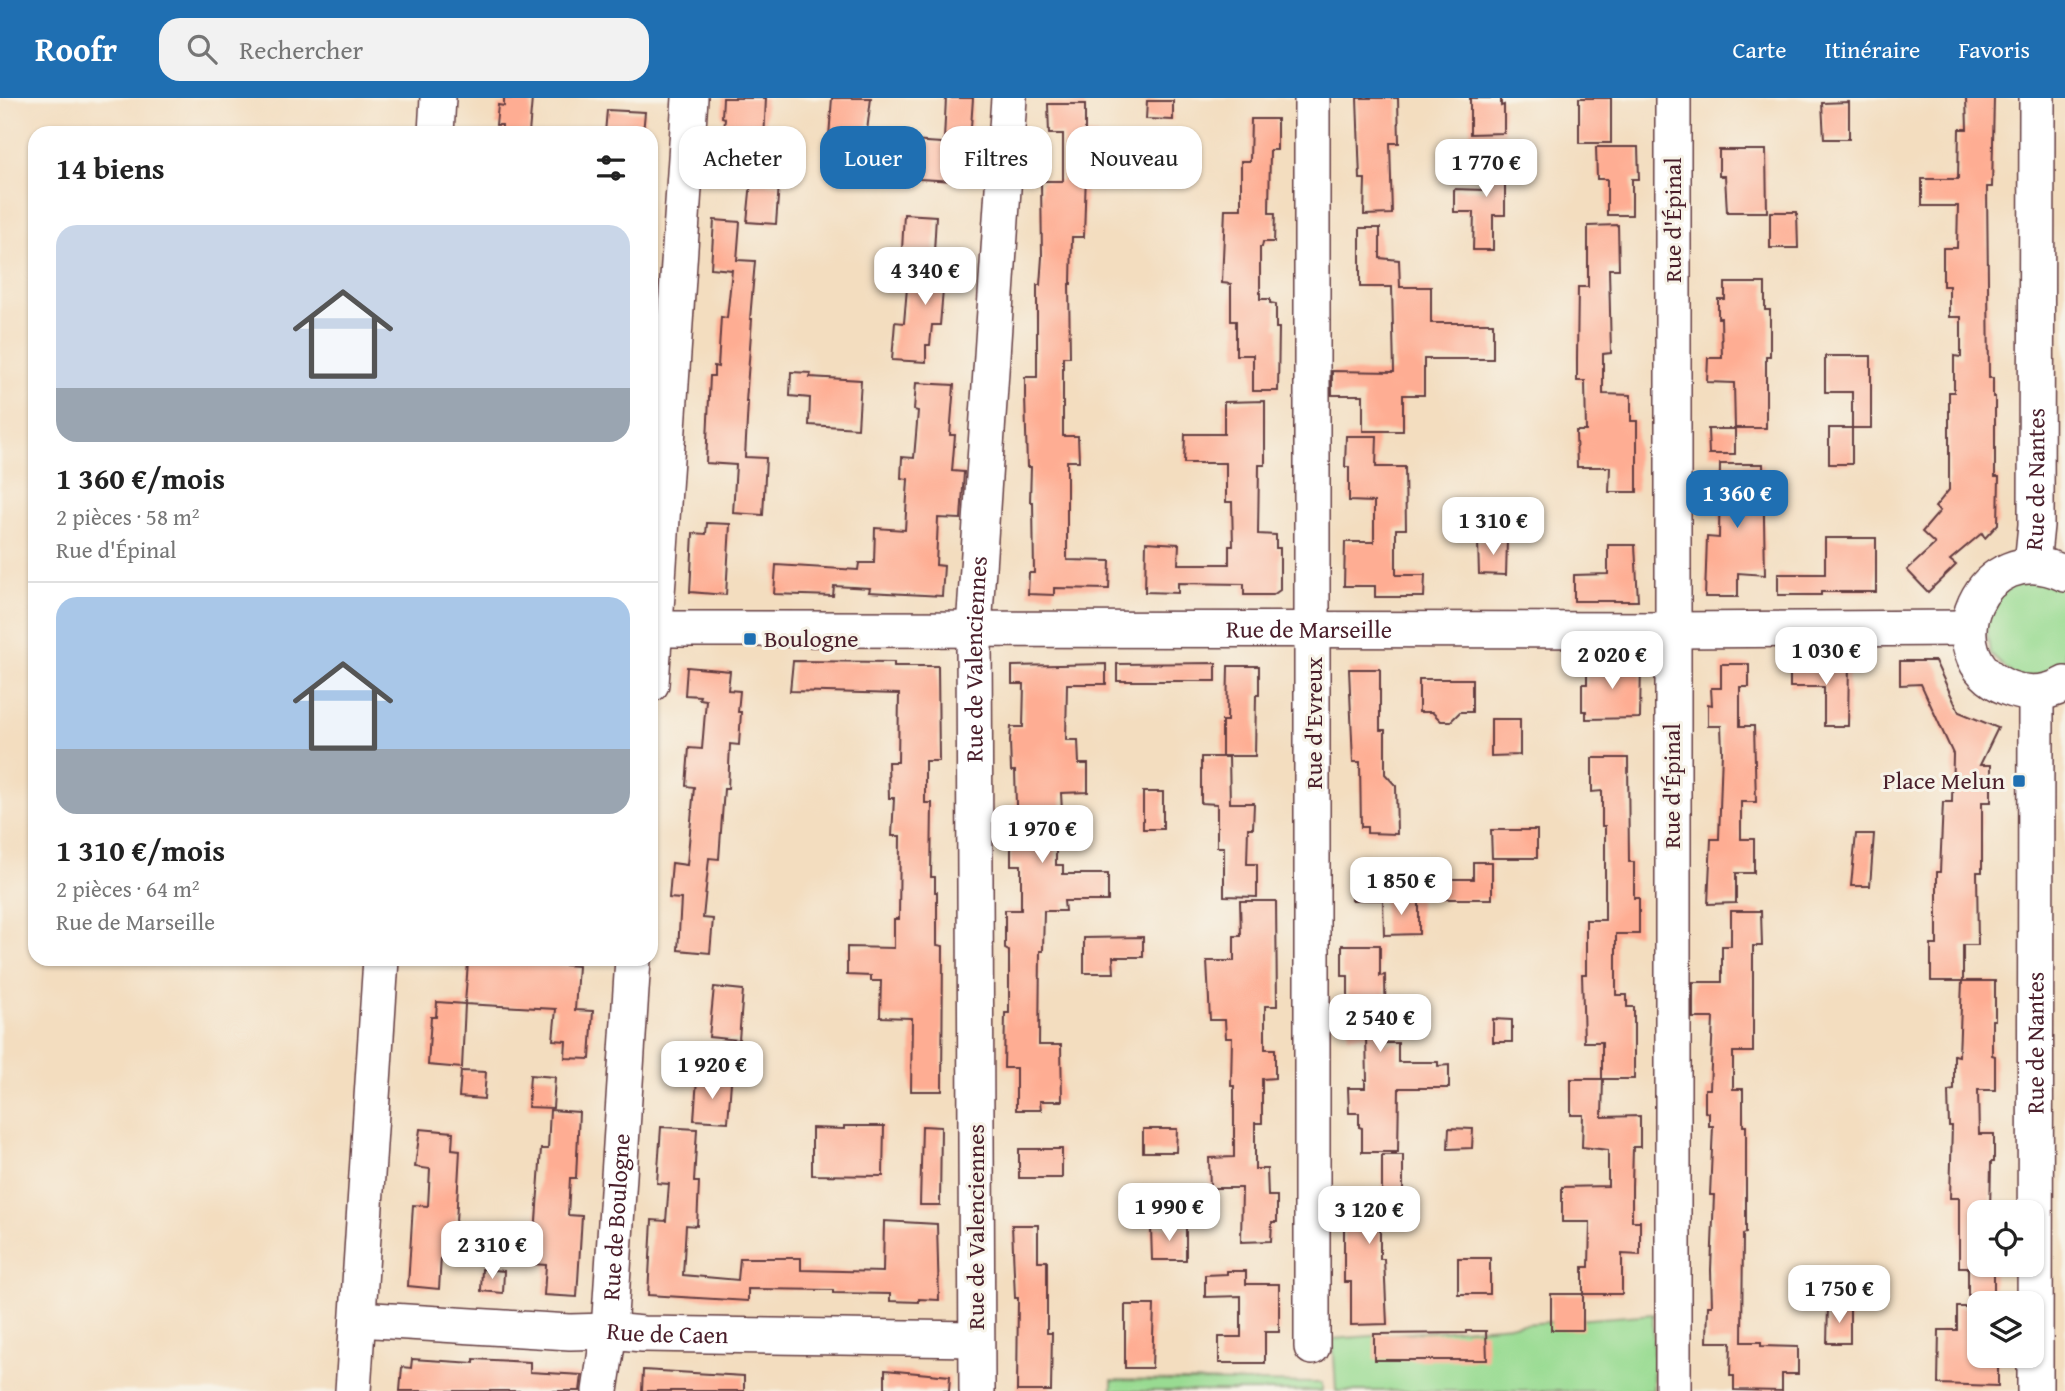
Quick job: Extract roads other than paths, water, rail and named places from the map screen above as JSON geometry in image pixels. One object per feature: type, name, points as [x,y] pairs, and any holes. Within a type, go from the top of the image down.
[{"type":"street","points":[[436,126],[438,98]]},
{"type":"street","points":[[658,557],[690,98]]},
{"type":"street","name":"Rue de Valenciennes","points":[[977,1391],[974,629],[1009,98]]},
{"type":"street","name":"Rue d'Evreux","points":[[1312,98],[1312,1347]]},
{"type":"street","name":"Rue d'Épinal","points":[[1672,1391],[1673,98]]},
{"type":"street","name":"Rue de Nantes","points":[[2037,98],[2036,525],[2049,570]]},
{"type":"street","points":[[2049,570],[2013,568],[1997,576],[1983,589],[1973,605],[1968,628],[1976,659],[1987,674],[2001,685],[2018,692],[2050,689]]},
{"type":"street","name":"Rue de Marseille","points":[[658,629],[1968,628]]},
{"type":"street","name":"Rue de Nantes","points":[[2035,1391],[2050,689]]},
{"type":"street","points":[[354,1391],[381,966]]},
{"type":"street","name":"Rue de Boulogne","points":[[600,1391],[609,1331],[633,966]]},
{"type":"street","name":"Rue de Caen","points":[[358,1319],[569,1332],[976,1339]]},
{"type":"place","name":"Boulogne","points":[[750,639]]},
{"type":"place","name":"Place Melun","points":[[2019,781]]}]
